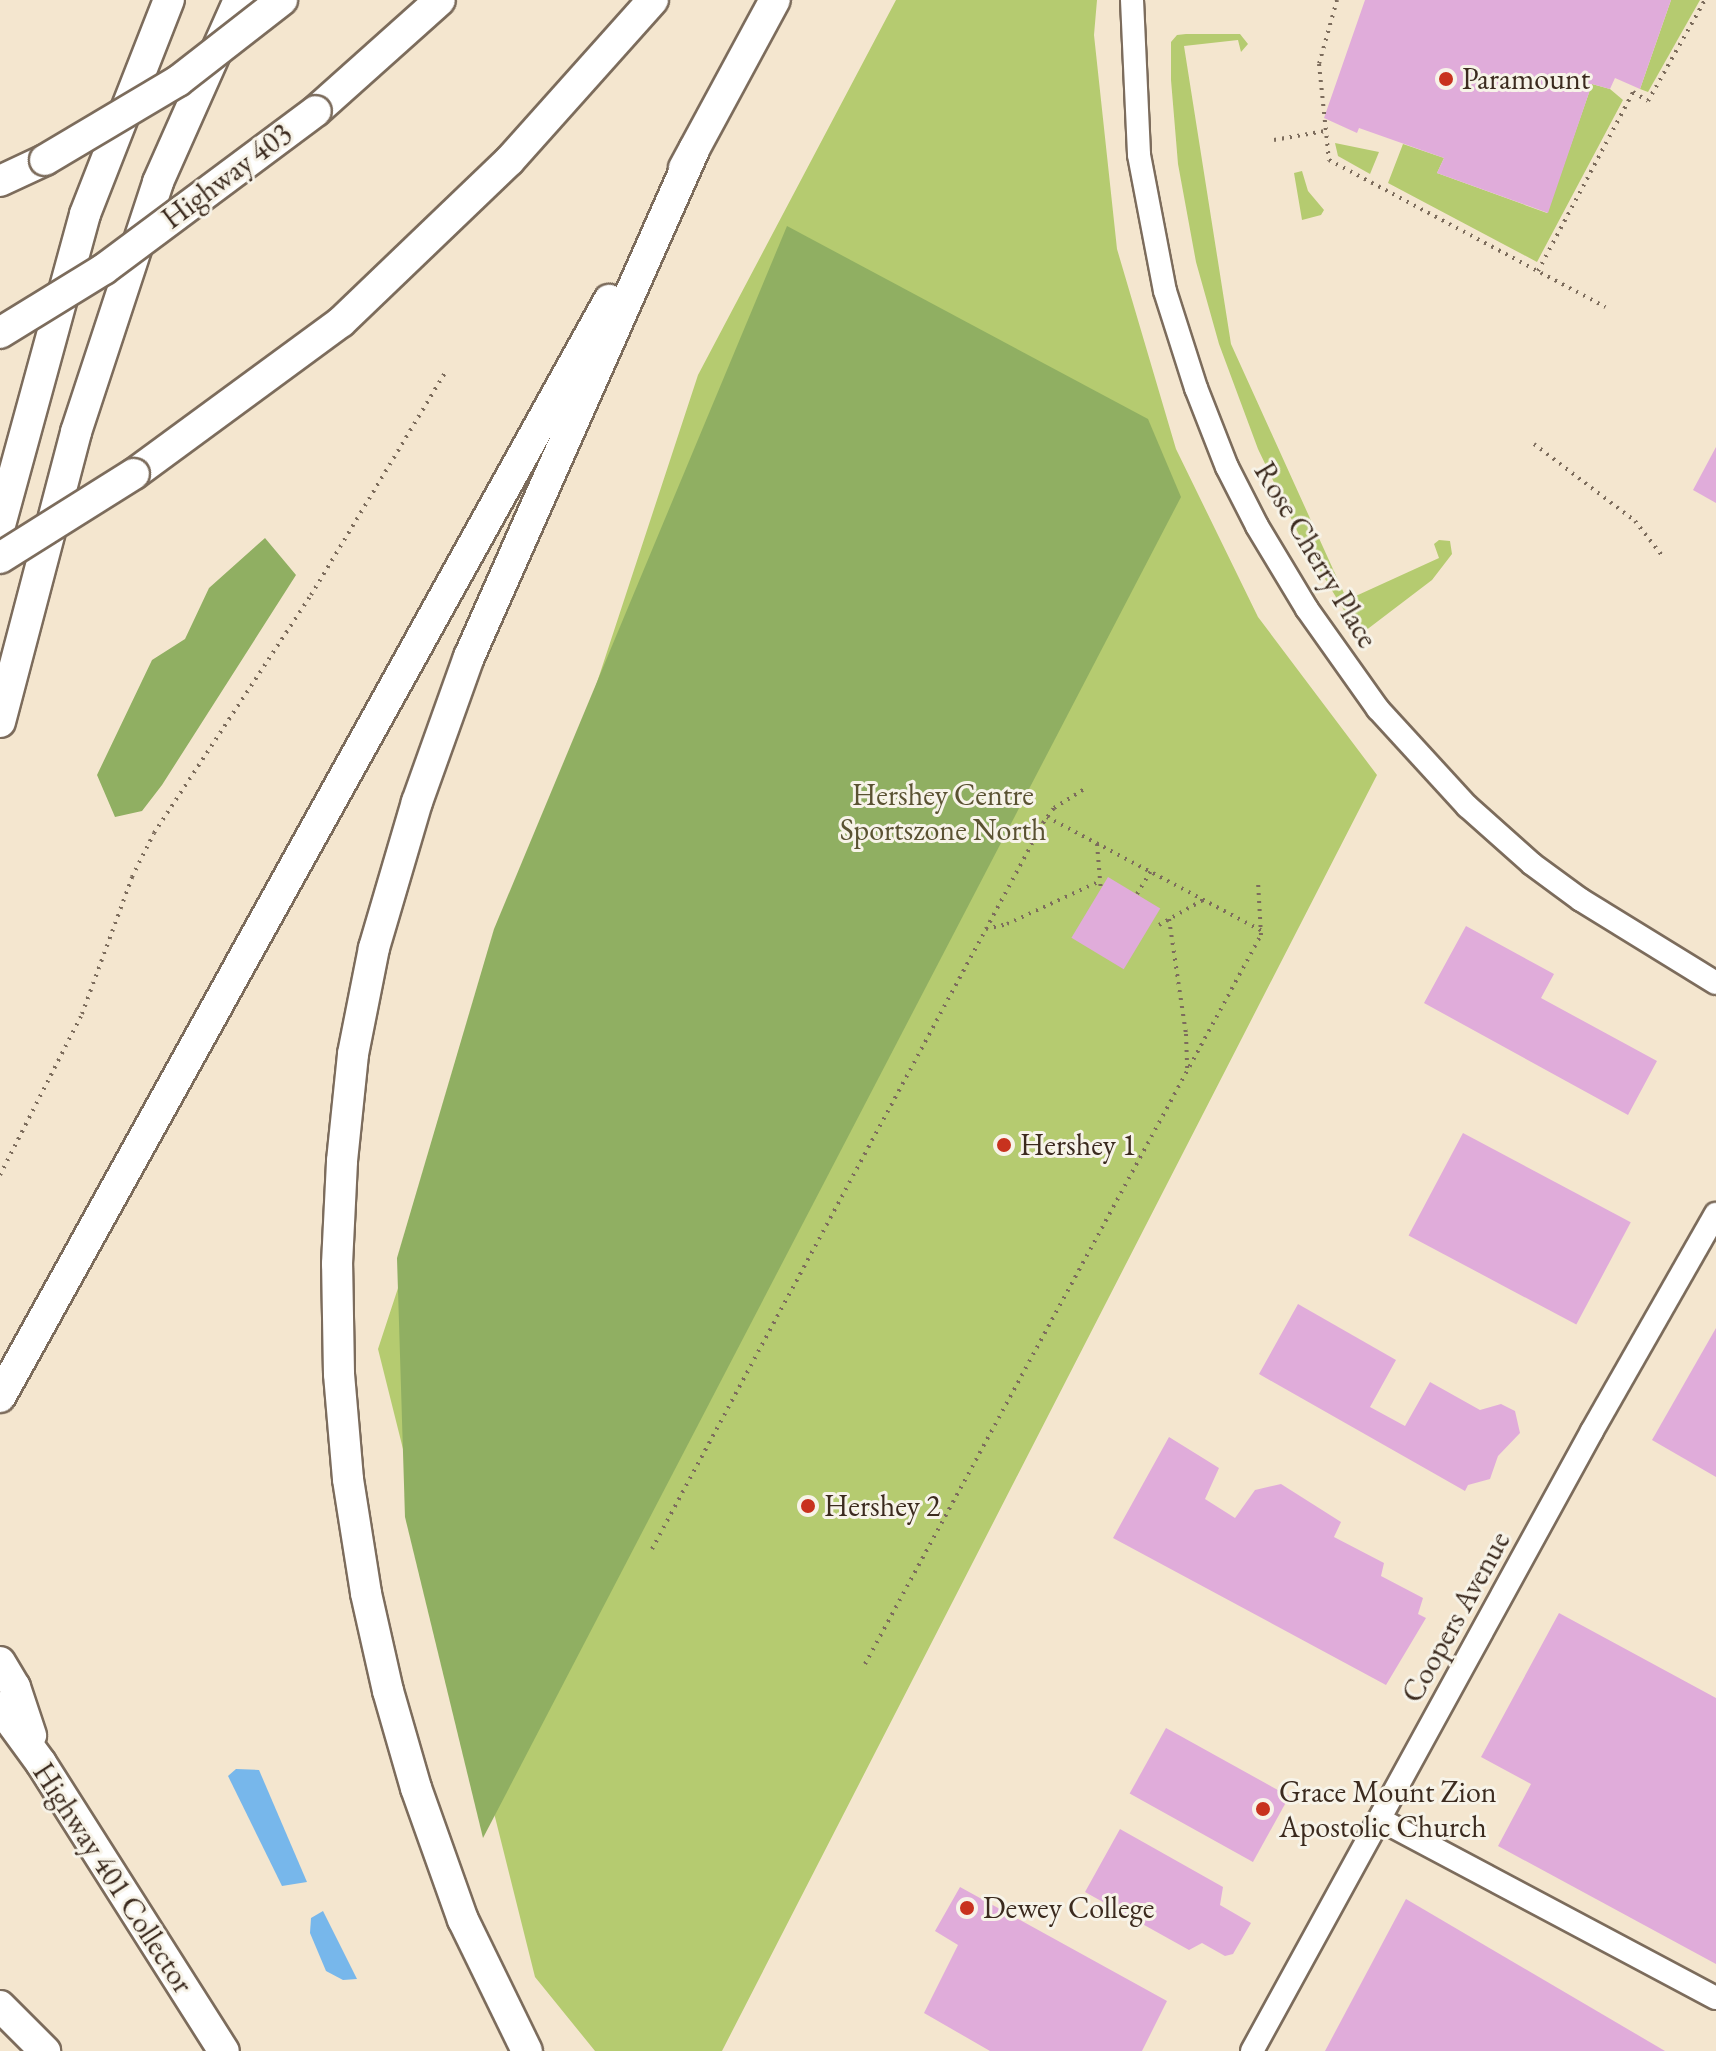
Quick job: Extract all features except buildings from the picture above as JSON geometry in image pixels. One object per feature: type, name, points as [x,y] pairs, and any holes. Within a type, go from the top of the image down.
[{"type":"highway","points":[[0,525],[85,214],[169,0]]},
{"type":"highway","points":[[0,722],[76,432],[158,182],[239,0]]},
{"type":"highway","points":[[0,181],[45,160],[178,81],[282,0]]},
{"type":"highway","name":"Highway 403","points":[[0,333],[104,269],[316,111],[440,0]]},
{"type":"highway","points":[[0,558],[134,474],[341,322],[509,161],[653,0]]},
{"type":"highway","points":[[0,1397],[775,0]]},
{"type":"highway","points":[[527,2051],[463,1920],[416,1788],[388,1691],[366,1593],[348,1479],[339,1374],[337,1264],[342,1161],[353,1054],[374,948],[417,802],[469,657],[694,150]]},
{"type":"highway","points":[[0,1662],[15,1687],[41,1763]]},
{"type":"highway","name":"Highway 401 Collector","points":[[0,1707],[41,1763],[224,2051]]},
{"type":"highway","points":[[0,2006],[45,2051]]},
{"type":"street","name":"Rose Cherry Place","points":[[1132,0],[1139,155],[1165,291],[1196,388],[1227,467],[1257,526],[1307,609],[1378,709],[1467,806],[1532,864],[1581,900],[1716,983]]},
{"type":"street","name":"Coopers Avenue","points":[[1252,2051],[1592,1431],[1716,1214]]},
{"type":"street","points":[[1381,1820],[1716,1998]]},
{"type":"path","points":[[1337,0],[1319,64],[1329,160],[1605,307]]},
{"type":"path","points":[[1538,271],[1633,92],[1648,101],[1705,0]]},
{"type":"path","points":[[1274,140],[1325,131]]},
{"type":"path","points":[[0,1175],[82,1014],[132,877],[154,833],[311,595],[446,371]]},
{"type":"path","points":[[1534,444],[1635,521],[1664,558]]},
{"type":"path","points":[[652,1549],[1047,817],[1054,808],[1085,789]]},
{"type":"path","points":[[1047,817],[1262,931]]},
{"type":"path","points":[[1097,844],[1101,892]]},
{"type":"path","points":[[1137,894],[1150,872]]},
{"type":"path","points":[[986,929],[1007,924],[1100,881]]},
{"type":"path","points":[[865,1664],[1262,931],[1258,881]]},
{"type":"path","points":[[1159,925],[1203,900]]},
{"type":"path","points":[[1169,919],[1186,1034],[1187,1072]]},
{"type":"green space","name":"Hershey Centre Sportszone North","points":[[896,0],[1097,0],[1094,35],[1117,249],[1176,449],[1258,617],[1377,775],[722,2051],[595,2051],[535,1977],[378,1349],[698,375]]},
{"type":"green space","points":[[1671,0],[1700,0],[1648,92],[1640,89]]},
{"type":"green space","points":[[1240,34],[1248,44],[1241,52],[1238,40],[1184,46],[1231,344],[1347,600],[1439,558],[1434,544],[1439,540],[1450,541],[1452,554],[1432,580],[1365,631],[1357,632],[1301,539],[1258,449],[1219,344],[1196,262],[1178,164],[1171,42],[1177,35]]},
{"type":"green space","points":[[1592,84],[1610,89],[1623,100],[1537,262],[1388,183],[1403,144],[1444,158],[1437,173],[1547,213]]},
{"type":"green space","points":[[1335,143],[1379,152],[1370,174],[1338,156]]},
{"type":"green space","points":[[1302,171],[1308,191],[1324,210],[1321,215],[1302,220],[1294,173]]},
{"type":"green space","points":[[787,226],[1148,419],[1181,497],[483,1838],[405,1517],[397,1258],[494,929]]},
{"type":"green space","points":[[265,538],[296,575],[162,785],[142,811],[115,817],[97,775],[152,660],[185,639],[209,588]]},
{"type":"water","points":[[236,1769],[259,1770],[307,1882],[282,1886],[228,1776]]},
{"type":"water","points":[[323,1911],[357,1979],[343,1980],[326,1971],[310,1933],[311,1918]]},
{"type":"place","name":"Paramount","points":[[1446,79]]},
{"type":"place","name":"Hershey 1","points":[[1004,1145]]},
{"type":"place","name":"Hershey 2","points":[[808,1506]]},
{"type":"place","name":"Grace Mount Zion Apostolic Church","points":[[1263,1809]]},
{"type":"place","name":"Dewey College","points":[[967,1908]]}]
